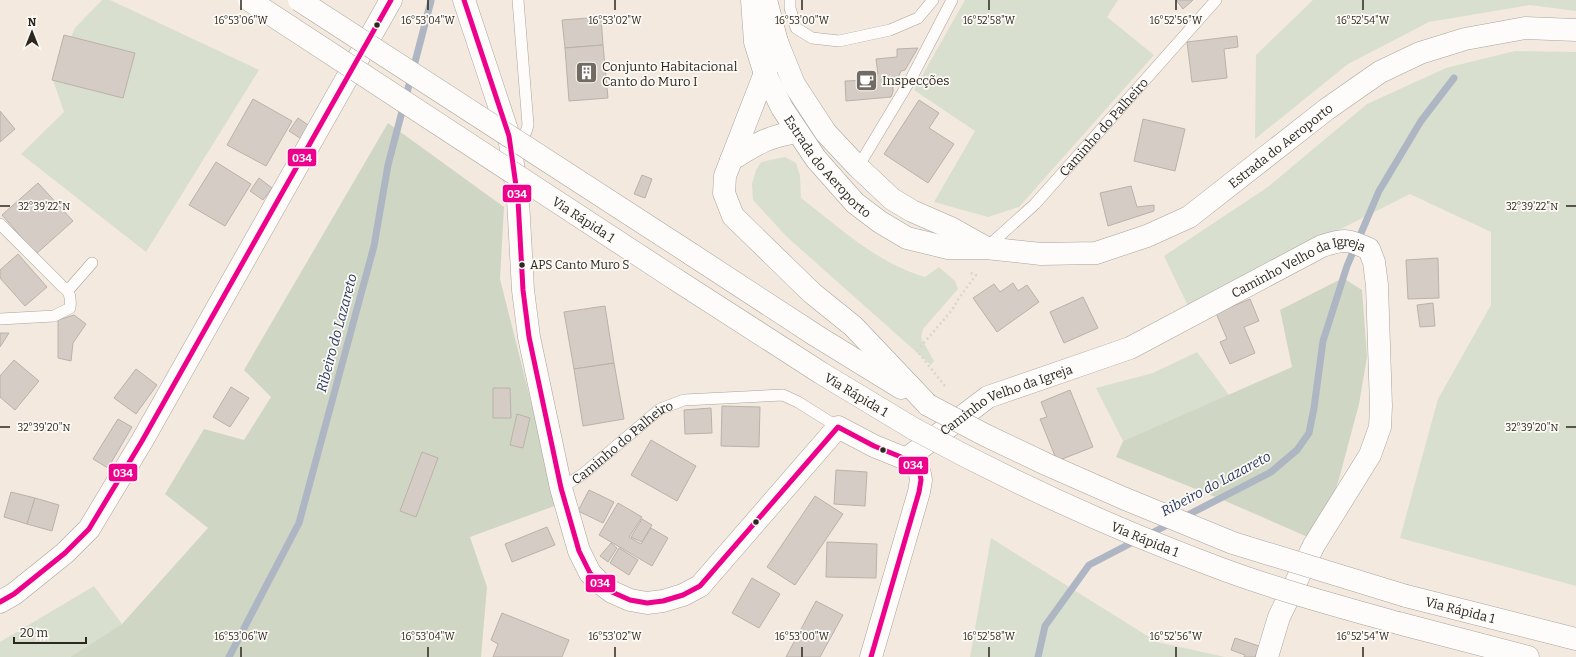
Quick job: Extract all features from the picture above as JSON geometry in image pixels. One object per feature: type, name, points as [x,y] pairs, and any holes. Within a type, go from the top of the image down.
[{"type":"main road","name":"Via Rápida 1","points":[[248,0],[674,279],[821,373],[914,429],[972,460],[1127,531],[1227,571],[1293,593],[1398,623],[1528,657]]},
{"type":"main road","name":"Via Rápida 1","points":[[299,0],[815,335],[928,405],[985,435],[1048,465],[1233,543],[1406,596],[1494,617],[1576,639]]},
{"type":"main road","points":[[0,602],[14,594],[65,553],[89,529],[154,420],[391,0]]},
{"type":"main road","name":"Caminho do Palheiro","points":[[464,0],[509,136],[518,200],[523,290],[529,337],[561,488]]},
{"type":"main road","name":"Estrada do Aeroporto","points":[[752,0],[755,42],[764,71],[782,108],[816,159],[855,203],[880,222],[908,238],[948,248],[986,248],[1041,254],[1096,253],[1147,236],[1189,217],[1327,109],[1380,72],[1420,53],[1465,40],[1525,28],[1576,30]]},
{"type":"main road","name":"Estrada do Aeroporto","points":[[766,0],[776,42],[794,84],[826,133],[858,167],[892,199],[912,211],[951,228],[986,248]]},
{"type":"main road","points":[[776,42],[725,176],[724,194],[733,216],[812,293],[853,326],[928,405]]},
{"type":"main road","points":[[731,160],[758,142],[774,136],[797,132]]},
{"type":"main road","name":"Caminho Velho da Igreja","points":[[906,458],[988,397],[1130,348],[1322,246],[1341,240],[1355,242],[1369,249],[1376,272],[1382,406],[1380,428],[1370,455],[1311,552],[1280,617],[1267,657]]},
{"type":"main road","points":[[561,488],[579,551],[590,573],[600,584],[612,592],[630,600],[647,603],[663,601],[683,595],[700,586],[838,427]]},
{"type":"main road","name":"Caminho do Palheiro","points":[[838,427],[874,446],[906,458]]},
{"type":"main road","points":[[871,657],[919,492],[921,480],[920,474],[918,469],[906,458]]},
{"type":"lane","points":[[509,136],[523,135],[526,132],[528,125],[518,0]]},
{"type":"lane","points":[[790,0],[790,8],[796,28],[812,38],[839,41],[890,30],[918,18],[933,0]]},
{"type":"lane","points":[[858,167],[912,77],[952,0]]},
{"type":"lane","name":"Caminho do Palheiro","points":[[986,248],[1035,204],[1216,0]]},
{"type":"lane","points":[[0,224],[63,287],[67,289],[72,299],[70,308],[54,316],[0,319]]},
{"type":"lane","points":[[67,289],[71,287],[92,263]]},
{"type":"lane","name":"Caminho do Palheiro","points":[[561,488],[583,474],[660,409],[684,400],[783,395],[798,402],[838,427]]},
{"type":"path","points":[[946,387],[917,351],[952,310],[976,275],[955,268],[948,262],[948,248]]},
{"type":"green space","points":[[102,0],[110,0],[259,70],[146,252],[21,154],[64,112],[53,80],[75,28]]},
{"type":"green space","points":[[965,0],[1118,0],[1107,17],[1154,55],[1019,207],[988,217],[934,202],[975,131],[914,90]]},
{"type":"green space","points":[[1313,0],[1576,0],[1576,11],[1530,5],[1429,22],[1348,64],[1255,139],[1256,55]]},
{"type":"green space","points":[[1515,51],[1576,52],[1576,586],[1400,538],[1438,399],[1491,305],[1491,232],[1410,194],[1188,306],[1164,256],[1268,187],[1367,104],[1446,68]]},
{"type":"green space","points":[[388,123],[504,207],[500,279],[557,505],[470,537],[487,587],[481,657],[70,657],[122,624],[208,528],[165,494],[204,429],[244,440],[271,397],[244,370]]},
{"type":"green space","points":[[785,157],[796,163],[800,176],[801,198],[860,244],[907,271],[925,277],[939,267],[955,281],[958,289],[923,329],[921,338],[934,361],[931,365],[787,237],[753,200],[752,184],[756,170],[761,162]]},
{"type":"green space","points":[[1343,278],[1362,290],[1367,357],[1359,404],[1339,479],[1317,541],[1223,500],[1116,457],[1123,441],[1292,367],[1280,310]]},
{"type":"green space","points":[[1197,352],[1229,395],[1123,441],[1096,388],[1153,373]]},
{"type":"green space","points":[[991,538],[1157,642],[1225,657],[970,657]]},
{"type":"green space","points":[[94,586],[122,624],[70,657],[0,657],[0,642]]},
{"type":"building","points":[[1176,0],[1193,0],[1183,9]]},
{"type":"building","name":"Conjunto Habitacional Canto do Muro I","points":[[601,17],[603,45],[565,48],[562,20]]},
{"type":"building","points":[[64,35],[135,53],[123,98],[52,80]]},
{"type":"building","points":[[1237,36],[1238,47],[1224,49],[1227,78],[1192,82],[1187,42]]},
{"type":"building","name":"Conjunto Habitacional Canto do Muro I","points":[[603,45],[608,98],[569,101],[565,48]]},
{"type":"building","points":[[918,48],[905,70],[901,71],[896,82],[893,82],[893,92],[891,97],[846,101],[845,81],[872,80],[872,74],[878,74],[876,59],[897,57],[897,49]]},
{"type":"building","points":[[253,99],[292,121],[266,166],[227,145]]},
{"type":"building","points":[[919,100],[939,113],[929,128],[954,144],[928,183],[884,154]]},
{"type":"building","points":[[0,111],[15,129],[0,142]]},
{"type":"building","points":[[298,118],[311,127],[303,140],[289,131]]},
{"type":"building","points":[[1143,119],[1185,129],[1175,171],[1134,161]]},
{"type":"building","points":[[216,162],[251,184],[225,226],[189,205]]},
{"type":"building","points":[[642,175],[652,179],[645,198],[634,194]]},
{"type":"building","points":[[259,178],[272,188],[263,200],[250,191]]},
{"type":"building","points":[[38,183],[73,221],[36,254],[2,215]]},
{"type":"building","points":[[1131,186],[1137,207],[1154,205],[1154,211],[1108,226],[1100,193]]},
{"type":"building","points":[[18,254],[47,287],[25,306],[0,278],[0,270]]},
{"type":"building","points":[[1438,258],[1439,298],[1408,299],[1406,260]]},
{"type":"building","points":[[1013,283],[1018,291],[1027,285],[1039,302],[997,332],[973,298],[994,284],[1000,292]]},
{"type":"building","points":[[1083,297],[1098,328],[1064,343],[1050,312]]},
{"type":"building","points":[[1250,299],[1259,321],[1244,327],[1255,353],[1230,364],[1220,342],[1227,339],[1216,313]]},
{"type":"building","points":[[1433,303],[1435,326],[1420,327],[1417,305]]},
{"type":"building","points":[[605,306],[614,363],[574,369],[564,312]]},
{"type":"building","points":[[74,315],[86,324],[73,343],[71,361],[58,358],[58,320]]},
{"type":"building","points":[[0,333],[9,333],[0,347]]},
{"type":"building","points":[[14,360],[39,381],[15,410],[0,397],[0,376]]},
{"type":"building","points":[[614,363],[624,419],[583,426],[574,369]]},
{"type":"building","points":[[136,369],[157,385],[136,414],[114,398]]},
{"type":"building","points":[[231,387],[249,398],[230,427],[213,417]]},
{"type":"building","points":[[493,388],[510,388],[511,418],[493,418]]},
{"type":"building","points":[[1070,390],[1093,447],[1057,461],[1040,419],[1047,417],[1041,402]]},
{"type":"building","points":[[722,406],[760,407],[759,447],[721,446]]},
{"type":"building","points":[[711,408],[712,433],[685,434],[684,410]]},
{"type":"building","points":[[517,414],[530,418],[523,448],[510,445]]},
{"type":"building","points":[[118,419],[132,427],[108,468],[93,459]]},
{"type":"building","points":[[651,440],[696,466],[677,501],[631,475]]},
{"type":"building","points":[[422,452],[438,458],[416,517],[400,511]]},
{"type":"building","points":[[836,470],[867,472],[865,506],[834,504]]},
{"type":"building","points":[[589,490],[614,502],[603,523],[578,511]]},
{"type":"building","points":[[11,492],[35,498],[27,524],[4,517]]},
{"type":"building","points":[[815,496],[843,514],[795,585],[767,567]]},
{"type":"building","points":[[35,498],[59,505],[52,531],[27,524]]},
{"type":"building","points":[[618,503],[642,517],[629,537],[641,544],[651,528],[668,538],[652,566],[599,535]]},
{"type":"building","points":[[642,519],[652,525],[642,542],[631,537]]},
{"type":"building","points":[[547,527],[555,545],[512,562],[505,544]]},
{"type":"building","points":[[827,542],[877,544],[876,578],[826,577]]},
{"type":"building","points":[[611,543],[617,548],[608,562],[600,556]]},
{"type":"building","points":[[619,548],[638,560],[629,575],[610,563]]},
{"type":"building","points":[[752,578],[780,594],[759,628],[732,613]]},
{"type":"building","points":[[816,601],[843,615],[820,657],[786,657]]},
{"type":"building","points":[[502,613],[569,640],[562,657],[493,657],[498,644],[491,640]]},
{"type":"building","points":[[1235,638],[1259,646],[1255,657],[1244,657],[1245,655],[1231,650]]},
{"type":"waterway","name":"Ribeiro do Lazareto","points":[[229,657],[299,523],[374,246],[388,165],[431,1]]},
{"type":"waterway","name":"Ribeiro do Lazareto","points":[[1182,518],[1271,472],[1297,450],[1309,433],[1323,341],[1347,266],[1379,191],[1421,121],[1454,78]]},
{"type":"waterway","name":"Ribeiro do Lazareto","points":[[1148,535],[1173,522]]},
{"type":"waterway","name":"Ribeiro do Lazareto","points":[[1038,657],[1045,626],[1089,565],[1137,540]]},
{"type":"transit line","name":"034","points":[[0,602],[14,594],[65,553],[89,529],[142,441],[391,0]]},
{"type":"transit line","name":"034","points":[[464,0],[509,136],[518,200],[523,290],[529,337],[561,488],[579,551],[590,573],[612,592],[630,600],[647,603],[663,601],[683,595],[700,586],[838,427],[874,446],[906,459],[918,469],[921,480],[919,492],[871,657]]},
{"type":"place","name":"Conjunto Habitacional Canto do Muro I","points":[[586,73]]},
{"type":"place","name":"Inspecções","points":[[867,80]]},
{"type":"place","name":"APS Canto Muro S","points":[[522,265]]}]
